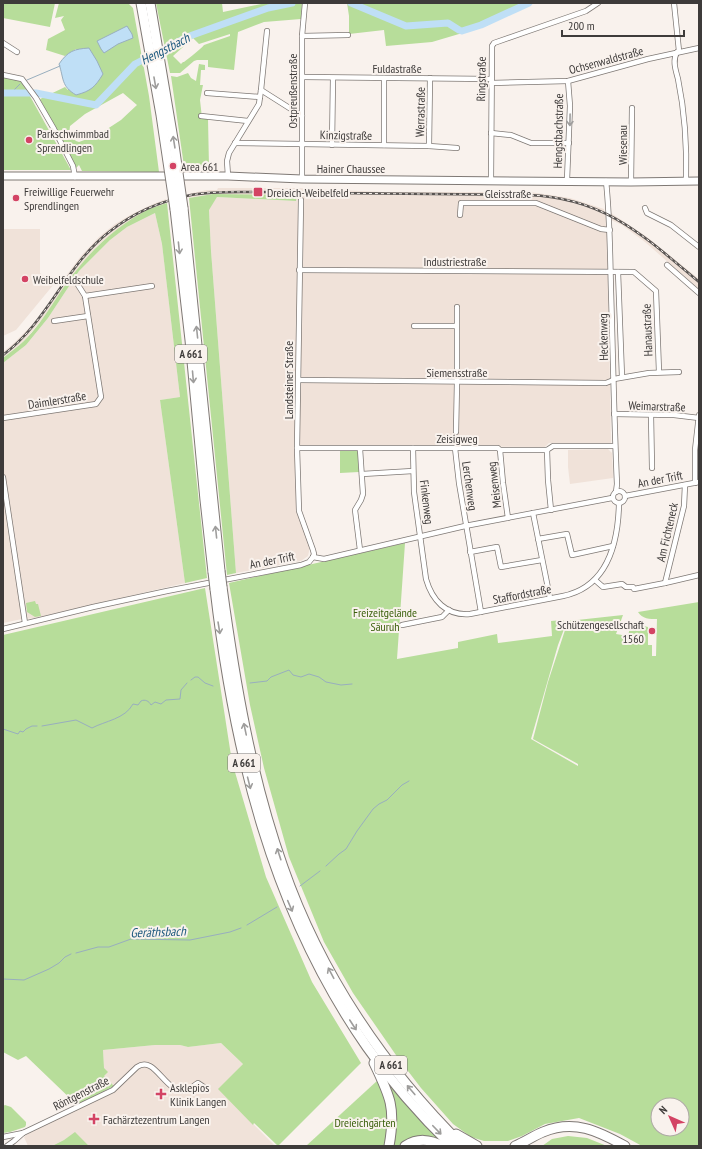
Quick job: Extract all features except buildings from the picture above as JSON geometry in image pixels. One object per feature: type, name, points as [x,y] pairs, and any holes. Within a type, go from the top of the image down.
[{"type":"highway","name":"A 661","points":[[141,3],[179,208]]},
{"type":"highway","name":"A 661","points":[[150,3],[174,145],[190,348],[205,500],[218,588],[241,708],[257,781],[283,868],[313,939],[335,980],[354,1013],[393,1068],[436,1119],[463,1146]]},
{"type":"highway","name":"A 661","points":[[218,588],[218,622],[233,710],[249,783],[270,851],[306,943],[328,984],[367,1047],[415,1108],[452,1146]]},
{"type":"highway","name":"A 661","points":[[367,1047],[389,1097],[392,1111],[389,1146]]},
{"type":"highway","points":[[436,1119],[462,1138],[477,1146]]},
{"type":"highway","points":[[516,1146],[552,1129],[573,1126],[600,1133],[625,1146]]},
{"type":"highway","points":[[530,1146],[552,1129]]},
{"type":"highway","points":[[404,1146],[418,1140],[431,1140],[443,1146]]},
{"type":"street","name":"Ringstraße","points":[[491,180],[492,44],[583,12],[598,3]]},
{"type":"street","points":[[674,3],[678,52],[675,56],[675,64],[682,100],[685,129],[686,181]]},
{"type":"street","name":"Ostpreußenstraße","points":[[302,179],[302,36],[305,4]]},
{"type":"street","points":[[228,176],[228,157],[230,151],[259,104],[267,31]]},
{"type":"street","points":[[302,36],[348,36]]},
{"type":"street","points":[[3,43],[17,52]]},
{"type":"street","name":"Ochsenwaldstraße","points":[[491,81],[568,81],[648,59],[699,48]]},
{"type":"street","points":[[3,75],[22,79],[33,94],[54,129],[73,166],[75,177]]},
{"type":"street","name":"Fuldastraße","points":[[303,77],[430,78],[491,81]]},
{"type":"street","points":[[332,145],[333,78]]},
{"type":"street","points":[[384,78],[384,145]]},
{"type":"street","name":"Werrastraße","points":[[429,146],[430,78]]},
{"type":"street","name":"Hengstbachstraße","points":[[567,180],[570,106],[568,81]]},
{"type":"street","points":[[261,90],[302,116]]},
{"type":"street","points":[[207,93],[260,97]]},
{"type":"street","name":"Wiesenau","points":[[631,182],[632,108]]},
{"type":"street","points":[[201,116],[248,121]]},
{"type":"street","points":[[491,133],[511,135],[531,143],[569,143]]},
{"type":"street","name":"Kinzigstraße","points":[[235,143],[429,146],[457,148]]},
{"type":"street","name":"Hainer Chaussee","points":[[3,176],[228,176],[302,179],[567,180],[631,182],[699,181]]},
{"type":"street","name":"Heckenweg","points":[[606,181],[610,230],[616,492]]},
{"type":"street","name":"Landsteiner Straße","points":[[301,200],[297,448],[299,511],[313,550],[313,557]]},
{"type":"street","name":"Gleisstraße","points":[[460,215],[461,203],[536,203],[601,229],[610,230]]},
{"type":"street","points":[[645,208],[647,213],[671,225],[699,247]]},
{"type":"street","points":[[667,265],[699,292]]},
{"type":"street","name":"Industriestraße","points":[[299,270],[611,272]]},
{"type":"street","name":"Hanaustraße","points":[[611,272],[634,272],[656,291],[659,372]]},
{"type":"street","points":[[618,272],[622,377]]},
{"type":"street","name":"Daimlerstraße","points":[[3,418],[96,404],[101,397],[85,296],[78,285]]},
{"type":"street","points":[[85,296],[152,286]]},
{"type":"street","points":[[456,307],[456,432]]},
{"type":"street","points":[[54,321],[88,316]]},
{"type":"street","points":[[414,326],[456,326]]},
{"type":"street","name":"Siemensstraße","points":[[299,380],[606,383],[622,377],[659,372],[679,372]]},
{"type":"street","name":"Weimarstraße","points":[[614,414],[699,417]]},
{"type":"street","points":[[651,415],[652,468]]},
{"type":"street","points":[[697,482],[695,450],[699,417]]},
{"type":"street","name":"Zeisigweg","points":[[297,448],[498,448],[500,450],[548,450],[553,446],[615,446]]},
{"type":"street","name":"Finkenweg","points":[[413,448],[415,498],[421,536]]},
{"type":"street","name":"Lerchenweg","points":[[455,448],[465,526],[481,612]]},
{"type":"street","points":[[360,449],[363,496],[355,510],[360,550]]},
{"type":"street","name":"Meisenweg","points":[[500,450],[508,518]]},
{"type":"street","points":[[548,450],[548,480],[552,510]]},
{"type":"street","name":"Finkenweg","points":[[362,474],[413,471]]},
{"type":"street","points":[[3,477],[25,623]]},
{"type":"street","name":"An der Trift","points":[[616,492],[620,492],[625,496],[697,482]]},
{"type":"street","name":"Am Fichteneck","points":[[665,583],[684,506],[685,485]]},
{"type":"street","points":[[616,492],[613,494],[612,498],[614,502],[618,504]]},
{"type":"street","name":"An der Trift","points":[[618,504],[623,501],[625,496]]},
{"type":"street","name":"An der Trift","points":[[3,628],[167,591],[301,565],[309,562],[313,557],[324,559],[465,526],[612,498]]},
{"type":"street","name":"Staffordstraße","points":[[421,536],[428,586],[435,600],[449,610],[462,614],[481,612],[574,593],[585,588],[595,580],[607,563],[613,546],[618,504]]},
{"type":"street","points":[[533,513],[550,598]]},
{"type":"street","points":[[538,539],[567,534],[572,554],[613,546]]},
{"type":"street","points":[[470,552],[497,546],[501,567],[542,560]]},
{"type":"street","points":[[595,580],[603,588],[622,584],[628,588],[632,587],[634,589],[699,575]]},
{"type":"street","points":[[402,625],[440,618],[449,610]]},
{"type":"street","name":"Röntgenstraße","points":[[3,1137],[23,1133],[114,1090],[137,1067],[144,1064],[150,1065],[174,1089],[185,1090],[198,1083],[204,1087]]},
{"type":"street","name":"Röntgenstraße","points":[[7,1146],[23,1133]]},
{"type":"street","name":"Röntgenstraße","points":[[3,1142],[11,1136]]},
{"type":"street","name":"Röntgenstraße","points":[[12,1146],[14,1141]]},
{"type":"shaded area","points":[[218,188],[295,188],[383,192],[530,192],[570,198],[604,209],[604,215],[607,216],[611,443],[549,443],[545,447],[295,446],[297,511],[310,547],[308,556],[301,561],[236,573],[209,209],[217,197],[296,201],[297,196],[213,194],[189,198],[188,194],[207,190],[217,190]]},
{"type":"shaded area","points":[[166,199],[167,203],[143,213],[122,226],[97,246],[78,268],[43,318],[24,341],[3,358],[3,352],[37,320],[66,276],[81,256],[99,237],[115,224],[132,214]]},
{"type":"shaded area","points":[[155,213],[162,244],[180,397],[160,400],[185,583],[35,618],[3,623],[3,363],[26,345],[48,318],[79,271],[110,240],[127,227]]},
{"type":"shaded area","points":[[611,213],[647,237],[699,279],[699,289],[645,242],[622,225],[611,220]]},
{"type":"shaded area","name":"Weibelfeldschule","points":[[3,229],[40,229],[40,273],[54,284],[16,330],[3,336]]},
{"type":"shaded area","points":[[608,449],[612,453],[613,478],[570,484],[568,450]]},
{"type":"shaded area","name":"Asklepios Klinik Langen","points":[[221,1043],[243,1064],[219,1089],[275,1146],[89,1146],[75,1133],[52,1146],[28,1146],[24,1137],[38,1123],[114,1086],[104,1076],[103,1050],[155,1045],[180,1045],[188,1047]]},
{"type":"green space","points":[[3,3],[55,3],[50,27],[3,18]]},
{"type":"green space","points":[[59,3],[128,3],[133,8],[149,96],[159,172],[82,171],[79,165],[76,168],[40,99],[65,87],[68,90],[76,49],[65,56],[46,50],[48,39],[65,30],[61,20],[64,16],[55,18]],"holes":[[[123,93],[137,105],[121,120],[98,135],[79,142],[69,134],[70,126],[85,114]]]},
{"type":"green space","points":[[156,3],[222,3],[223,12],[266,3],[302,3],[301,19],[264,22],[238,32],[234,70],[208,67],[208,60],[197,60],[180,73],[170,73]],"holes":[[[230,34],[230,36],[204,45],[195,54],[181,64],[173,56],[193,38],[199,44]]]},
{"type":"green space","points":[[347,3],[533,3],[486,26],[432,42],[386,46],[384,30],[349,34]]},
{"type":"green space","points":[[199,64],[205,65],[205,70],[201,70],[200,85],[203,85],[200,100],[202,118],[208,119],[209,167],[184,166],[171,76],[177,77],[188,73],[191,78],[196,81]]},
{"type":"green space","name":"Parkschwimmbad Sprendlingen","points":[[3,76],[21,80],[71,170],[3,170]]},
{"type":"green space","points":[[213,194],[297,195],[296,201],[217,197],[209,210],[236,573],[227,575],[189,198]]},
{"type":"green space","points":[[167,203],[207,578],[185,583],[160,400],[180,397],[162,244],[155,213],[127,227],[110,240],[79,271],[48,318],[26,345],[3,363],[3,358],[22,343],[32,332],[65,285],[94,250],[111,234],[139,214]]},
{"type":"green space","points":[[340,451],[358,452],[359,472],[340,473]]},
{"type":"green space","name":"Freizeitgelände Säuruh","points":[[405,543],[397,659],[458,648],[458,642],[497,634],[498,643],[552,636],[551,621],[563,620],[566,624],[558,645],[531,739],[578,766],[578,764],[533,739],[548,682],[568,621],[623,615],[616,634],[628,636],[631,623],[648,627],[648,645],[652,645],[652,656],[656,656],[657,619],[649,619],[638,612],[699,602],[699,1146],[642,1146],[620,1134],[579,1118],[545,1124],[522,1136],[508,1141],[484,1141],[471,1137],[453,1124],[421,1088],[398,1058],[353,993],[324,942],[289,857],[264,768],[250,705],[229,583]]},
{"type":"green space","points":[[205,588],[232,762],[266,877],[312,982],[361,1063],[278,1146],[254,1123],[253,1125],[218,1089],[243,1064],[221,1043],[188,1047],[180,1045],[155,1045],[103,1050],[104,1068],[108,1072],[104,1076],[114,1086],[77,1105],[26,1056],[18,1060],[3,1052],[3,635]]},
{"type":"green space","points":[[35,601],[36,604],[38,604],[41,616],[35,617],[27,612],[26,603]]},
{"type":"green space","points":[[386,1079],[415,1114],[442,1143],[392,1146],[396,1132],[395,1112]]},
{"type":"green space","name":"Dreieichgärten","points":[[378,1080],[385,1096],[387,1112],[387,1129],[384,1146],[306,1146]]},
{"type":"green space","points":[[5,1105],[11,1107],[26,1122],[25,1127],[3,1133],[3,1106]]},
{"type":"green space","points":[[75,1132],[89,1146],[52,1146],[64,1140]]},
{"type":"green space","points":[[568,1136],[587,1138],[607,1146],[542,1146],[552,1139]]},
{"type":"water","points":[[127,26],[133,38],[118,44],[104,53],[97,41]]},
{"type":"water","points":[[89,48],[103,74],[92,88],[76,95],[65,85],[59,64],[68,53],[79,49]]},
{"type":"waterway","name":"Hengstbach","points":[[3,93],[36,93],[96,105],[135,64],[187,37],[268,8],[292,3]]},
{"type":"waterway","name":"Hengstbach","points":[[351,3],[406,26],[448,23],[462,31],[481,25],[529,3]]},
{"type":"waterway","points":[[27,80],[60,66]]},
{"type":"waterway","points":[[11,93],[20,84]]},
{"type":"waterway","points":[[250,683],[267,681],[271,677],[289,670],[293,675],[301,677],[309,674],[319,677],[326,682],[341,685],[352,684]]},
{"type":"waterway","points":[[191,680],[198,677],[205,683],[213,686]]},
{"type":"waterway","points":[[42,726],[76,720],[92,728],[120,716],[133,704],[138,705],[142,700],[149,702],[151,705],[155,702],[161,704],[166,700],[180,699],[181,690],[187,683]]},
{"type":"waterway","points":[[3,729],[18,734],[20,731],[23,732],[32,726],[37,726]]},
{"type":"waterway","name":"Geräthsbach","points":[[326,866],[346,849],[373,809],[387,800],[402,785],[409,781]]},
{"type":"waterway","name":"Geräthsbach","points":[[300,886],[320,871]]},
{"type":"waterway","name":"Geräthsbach","points":[[247,925],[277,907]]},
{"type":"waterway","name":"Geräthsbach","points":[[76,953],[98,947],[109,947],[131,939],[190,940],[230,932],[241,928]]},
{"type":"waterway","name":"Geräthsbach","points":[[3,979],[24,980],[49,969],[71,954]]},
{"type":"railway","points":[[3,355],[19,342],[32,327],[80,261],[109,232],[128,219],[158,204],[191,195],[208,193],[284,192],[529,195],[556,198],[580,203],[622,222],[660,249],[699,282]]},
{"type":"place","name":"Parkschwimmbad Sprendlingen","points":[[29,140]]},
{"type":"place","name":"Area 661","points":[[173,166]]},
{"type":"place","name":"Dreieich-Weibelfeld","points":[[258,192]]},
{"type":"place","name":"Freiwillige Feuerwehr Sprendlingen","points":[[16,198]]},
{"type":"place","name":"Weibelfeldschule","points":[[25,279]]},
{"type":"place","name":"Schützengesellschaft 1560","points":[[652,631]]},
{"type":"place","name":"Asklepios Klinik Langen","points":[[161,1094]]},
{"type":"place","name":"Fachärztezentrum Langen","points":[[94,1119]]}]
